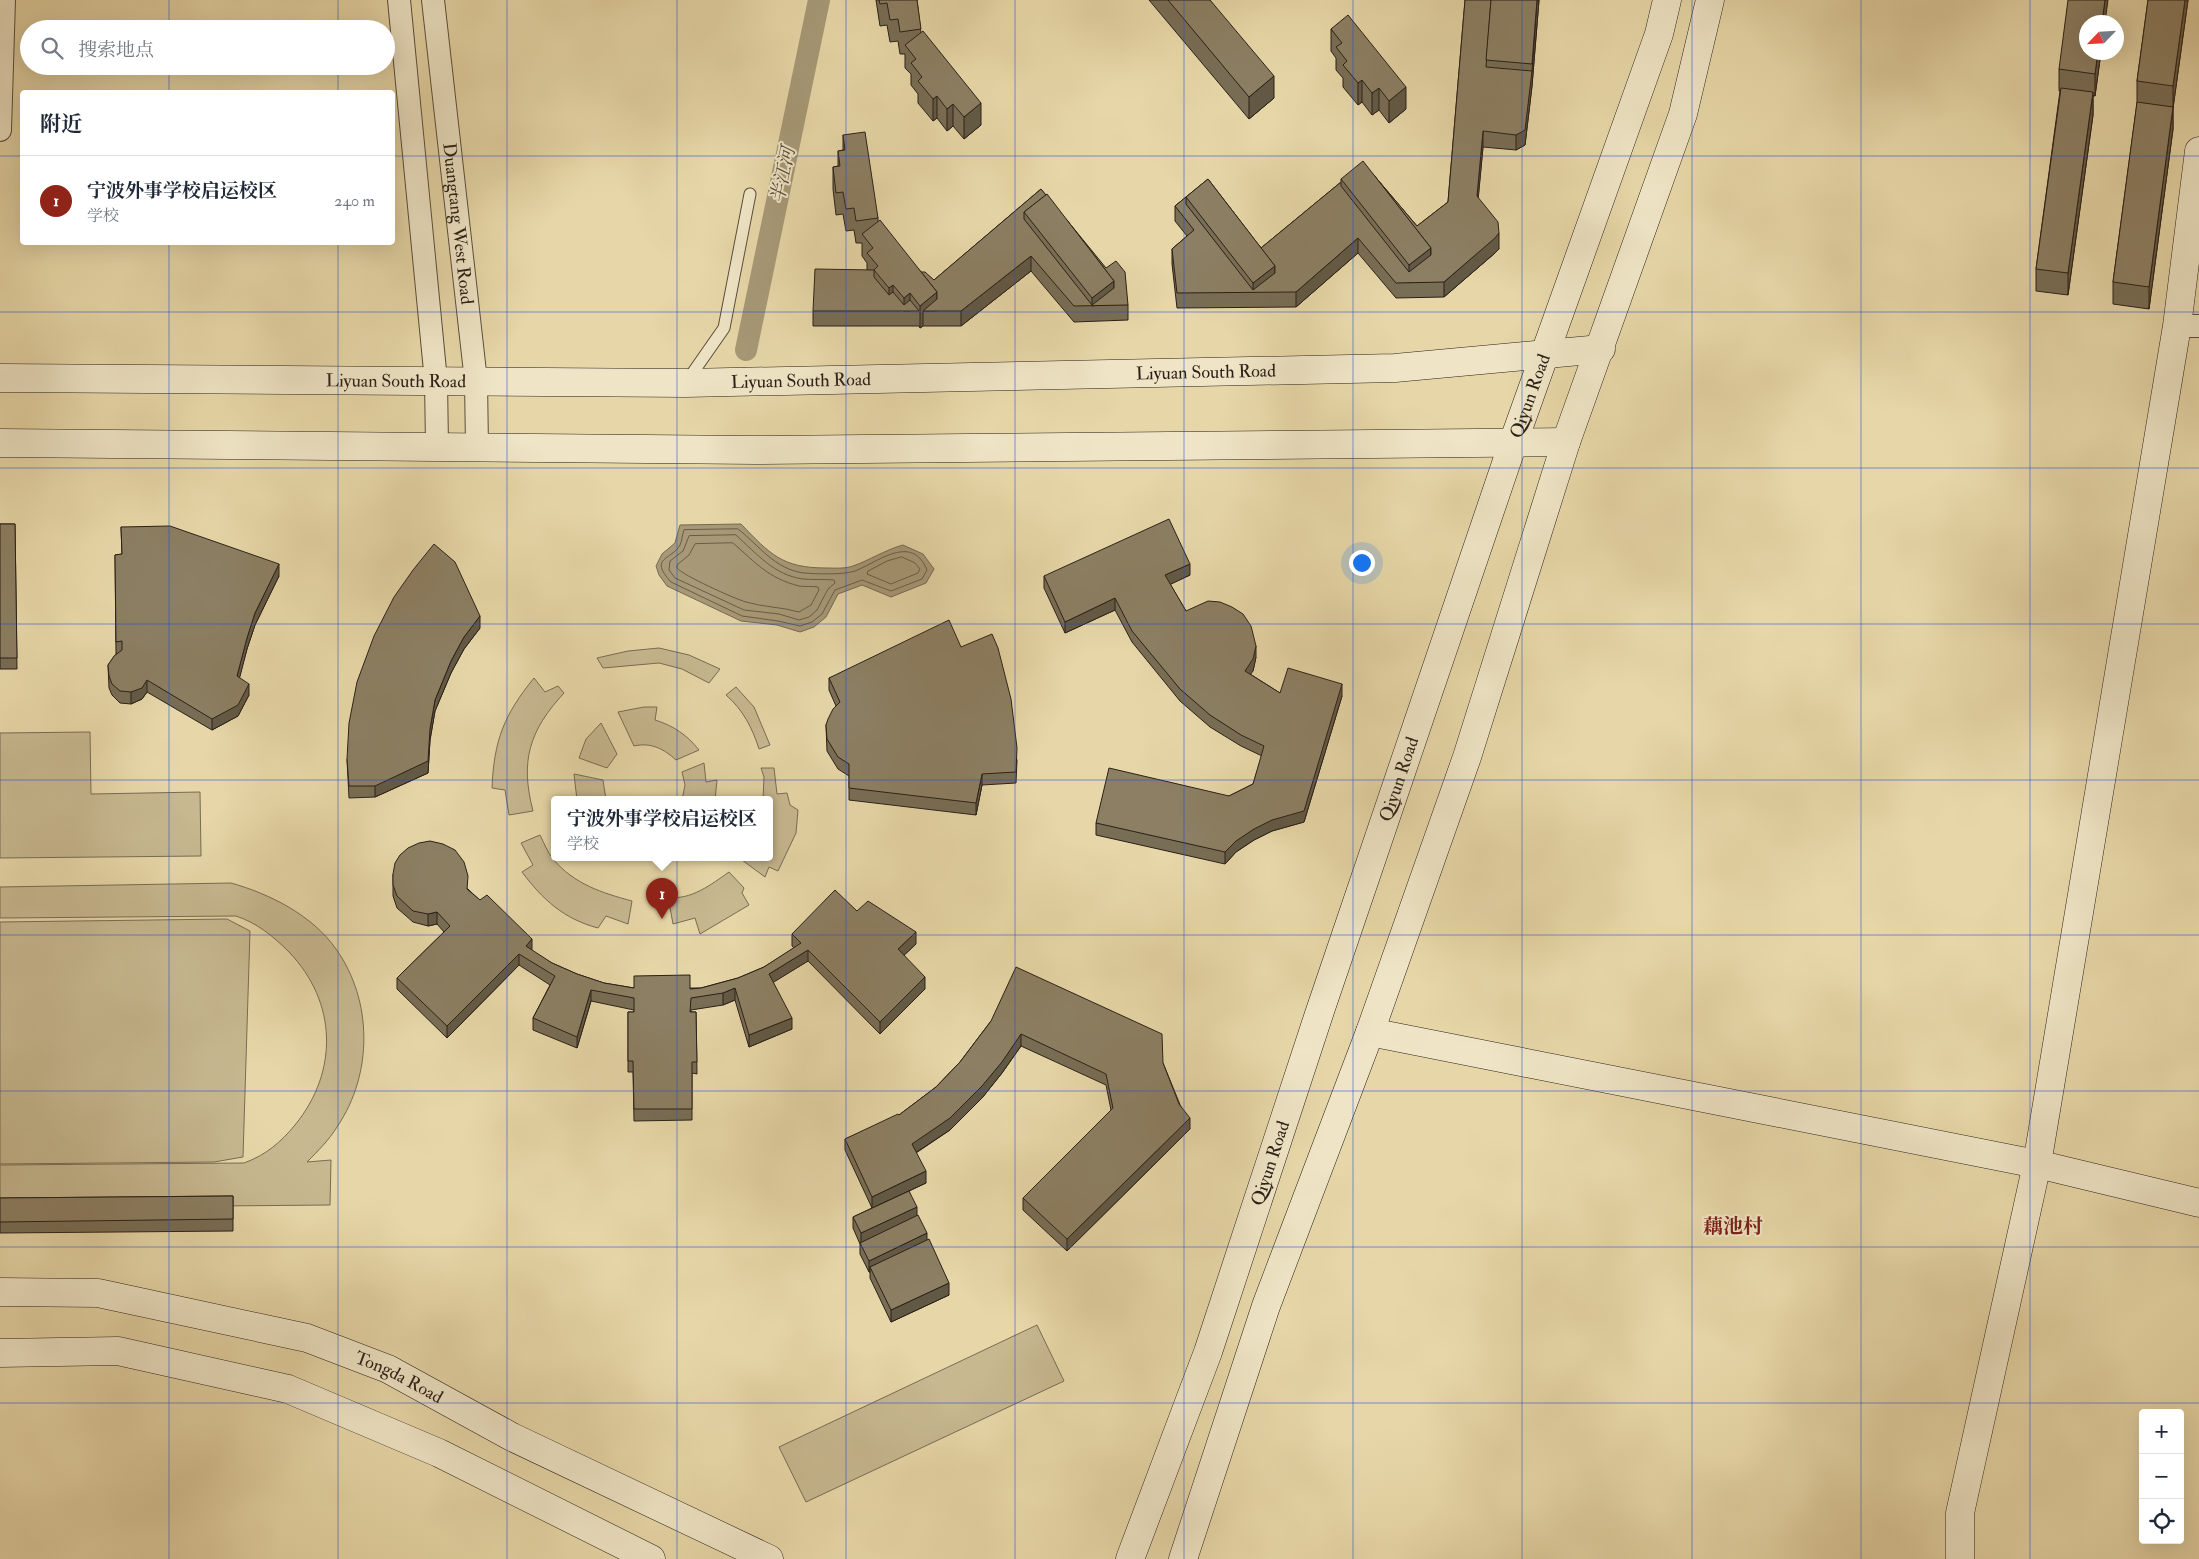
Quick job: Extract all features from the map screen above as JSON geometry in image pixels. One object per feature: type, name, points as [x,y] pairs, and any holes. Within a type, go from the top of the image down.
[{"type":"main road","name":"Qiyun Road","points":[[1130,1559],[1208,1352],[1320,1011],[1543,356],[1659,34],[1667,0]]},
{"type":"main road","points":[[1183,1559],[1266,1306],[1370,1032],[1467,757],[1566,442],[1601,349],[1683,114],[1710,0]]},
{"type":"main road","points":[[1960,1559],[1960,1513],[2037,1164],[2188,326],[2199,151]]},
{"type":"main road","name":"Liyuan South Road","points":[[0,378],[686,383],[1395,368],[1543,356],[1601,349]]},
{"type":"main road","points":[[0,443],[755,450],[1566,442]]},
{"type":"main road","points":[[1370,1032],[2037,1164],[2199,1203]]},
{"type":"main road","name":"Tongda Road","points":[[0,1292],[98,1293],[307,1338],[388,1369],[512,1437],[769,1559]]},
{"type":"main road","points":[[0,1353],[118,1351],[288,1389],[439,1453],[651,1559]]},
{"type":"street","points":[[0,130],[4,0]]},
{"type":"street","name":"Duangtang West Road","points":[[399,0],[436,381],[437,446]]},
{"type":"street","name":"Duangtang West Road","points":[[433,0],[476,381],[477,447]]},
{"type":"lane","points":[[686,383],[724,328],[750,194]]},
{"type":"shaded area","points":[[659,648],[689,655],[720,669],[709,683],[682,669],[659,663],[603,668],[597,658],[628,651]]},
{"type":"shaded area","points":[[534,678],[545,692],[558,686],[564,693],[543,720],[530,748],[527,777],[533,811],[509,815],[505,790],[492,788],[495,756],[502,729],[508,716]]},
{"type":"shaded area","points":[[736,687],[754,707],[770,745],[759,749],[746,719],[726,695]]},
{"type":"shaded area","points":[[644,707],[657,707],[655,720],[680,732],[699,750],[676,760],[657,747],[646,745],[634,746],[618,712]]},
{"type":"shaded area","points":[[601,723],[617,754],[607,768],[579,758],[586,739]]},
{"type":"shaded area","points":[[90,732],[91,794],[200,792],[201,856],[0,858],[0,733]]},
{"type":"shaded area","points":[[704,763],[706,782],[717,780],[715,796],[683,796],[685,785],[682,772]]},
{"type":"shaded area","points":[[761,768],[774,768],[777,794],[787,793],[790,805],[798,810],[796,833],[778,871],[769,867],[765,877],[743,861],[773,861],[773,796],[763,796],[764,777]]},
{"type":"shaded area","points":[[574,774],[603,780],[605,796],[577,796]]},
{"type":"shaded area","points":[[540,835],[551,857],[551,861],[555,861],[570,875],[599,891],[632,901],[628,924],[606,916],[598,928],[575,919],[555,907],[546,900],[522,872],[533,865],[521,843]]},
{"type":"shaded area","points":[[729,872],[744,888],[742,893],[749,905],[700,934],[695,918],[673,924],[668,897],[676,898],[700,891]]},
{"type":"shaded area","points":[[231,883],[260,893],[289,907],[315,926],[336,949],[348,969],[357,991],[362,1014],[364,1038],[357,1084],[349,1106],[337,1127],[327,1141],[307,1162],[331,1160],[330,1205],[0,1208],[0,1165],[244,1163],[273,1147],[295,1125],[309,1104],[319,1082],[325,1060],[324,1014],[305,972],[289,952],[264,931],[251,922],[236,916],[0,918],[0,887]]},
{"type":"shaded area","points":[[227,919],[250,931],[243,1157],[214,1162],[0,1164],[0,922]]},
{"type":"shaded area","points":[[1037,1325],[1064,1381],[806,1502],[779,1447]]},
{"type":"water","points":[[741,524],[769,551],[787,562],[798,565],[826,568],[850,567],[903,545],[923,554],[934,569],[926,583],[891,597],[862,585],[838,594],[826,617],[814,627],[800,632],[777,625],[741,621],[667,586],[659,575],[656,566],[662,554],[675,543],[680,525]]},
{"type":"building","points":[[879,0],[917,0],[921,29],[900,32],[898,19],[890,20],[887,3],[880,4]]},
{"type":"building","points":[[1168,0],[1210,0],[1274,76],[1249,97]]},
{"type":"building","points":[[1465,0],[1491,0],[1486,67],[1532,71],[1525,130],[1516,135],[1483,131],[1477,196],[1498,222],[1499,233],[1495,238],[1444,282],[1396,283],[1358,238],[1296,292],[1177,293],[1172,249],[1194,230],[1175,206],[1186,197],[1186,204],[1253,290],[1275,273],[1275,266],[1257,243],[1261,248],[1341,182],[1341,186],[1409,272],[1431,255],[1431,248],[1372,173],[1417,226],[1448,202]]},
{"type":"building","points":[[1491,0],[1537,0],[1532,64],[1486,60]]},
{"type":"building","points":[[2068,0],[2105,0],[2103,15],[2079,15],[2079,60],[2097,60],[2095,74],[2059,69]]},
{"type":"building","points":[[2148,0],[2185,0],[2173,86],[2137,81]]},
{"type":"building","points":[[1348,15],[1406,87],[1389,101],[1379,88],[1372,93],[1362,80],[1358,83],[1343,65],[1347,61],[1336,47],[1342,43],[1331,29]]},
{"type":"building","points":[[923,31],[981,103],[964,117],[953,104],[947,109],[937,96],[933,99],[918,81],[922,77],[911,63],[916,59],[905,45]]},
{"type":"building","points":[[2061,88],[2093,92],[2068,273],[2036,269]]},
{"type":"building","points":[[2137,102],[2173,107],[2149,287],[2113,282]]},
{"type":"building","points":[[865,132],[878,218],[856,221],[854,208],[846,209],[843,192],[836,193],[833,167],[840,166],[838,151],[845,150],[843,135]]},
{"type":"building","points":[[1363,161],[1431,248],[1409,265],[1341,179]]},
{"type":"building","points":[[1208,179],[1275,266],[1253,283],[1186,197]]},
{"type":"building","points":[[1041,189],[1046,195],[1024,212],[1024,219],[1092,305],[1114,288],[1114,281],[1066,219],[1106,268],[1116,261],[1125,272],[1128,305],[1074,306],[1031,256],[961,311],[923,311],[937,299],[937,292],[921,272],[925,272],[934,280]]},
{"type":"building","points":[[1047,194],[1114,281],[1092,298],[1024,212]]},
{"type":"building","points":[[880,220],[937,292],[920,306],[910,293],[904,298],[893,285],[889,288],[874,270],[878,266],[867,253],[873,248],[862,234]]},
{"type":"building","points":[[815,269],[874,270],[874,277],[889,295],[893,292],[904,305],[910,300],[919,311],[813,311]]},
{"type":"building","points":[[1169,519],[1190,564],[1165,575],[1186,611],[1208,601],[1220,602],[1243,614],[1251,626],[1256,646],[1253,659],[1245,671],[1280,693],[1288,668],[1342,684],[1304,811],[1272,820],[1254,829],[1236,841],[1225,852],[1096,823],[1109,768],[1229,796],[1253,784],[1264,746],[1241,735],[1210,715],[1180,689],[1132,631],[1115,598],[1065,622],[1044,576]]},
{"type":"building","points":[[0,524],[15,524],[17,658],[0,658]]},
{"type":"building","points":[[170,526],[279,564],[255,613],[237,676],[249,684],[238,705],[212,719],[147,680],[142,688],[131,692],[120,691],[112,684],[109,676],[108,665],[114,656],[122,650],[122,641],[116,642],[115,555],[122,554],[121,527]]},
{"type":"building","points":[[434,544],[455,562],[480,616],[464,637],[451,661],[435,700],[430,729],[428,761],[375,786],[349,786],[347,759],[349,723],[357,682],[374,636],[394,597]]},
{"type":"building","points":[[949,620],[961,647],[992,634],[998,648],[1011,699],[1017,748],[1016,772],[982,774],[976,803],[849,788],[849,764],[838,757],[827,739],[826,725],[828,719],[833,709],[840,702],[829,678]]},
{"type":"building","points":[[430,841],[443,844],[455,850],[464,862],[468,876],[467,889],[480,900],[487,895],[532,939],[526,946],[552,963],[604,983],[634,988],[634,976],[690,975],[690,989],[738,978],[764,967],[801,943],[792,934],[835,890],[857,911],[868,901],[916,932],[898,949],[925,977],[880,1022],[808,950],[769,974],[792,1018],[749,1035],[735,988],[723,993],[691,998],[690,1012],[696,1012],[697,1062],[692,1062],[692,1109],[634,1109],[633,1061],[628,1061],[628,1012],[634,1012],[634,998],[591,990],[577,1037],[533,1018],[555,976],[519,954],[447,1026],[397,978],[450,926],[437,912],[428,914],[413,911],[397,896],[393,885],[395,863],[400,855],[408,848]]},
{"type":"building","points":[[1016,967],[1162,1034],[1163,1063],[1179,1104],[1190,1118],[1067,1239],[1023,1198],[1113,1108],[1106,1074],[1021,1034],[1002,1062],[982,1086],[950,1118],[912,1144],[926,1171],[872,1197],[845,1139],[899,1115],[936,1087],[960,1062],[991,1021]]},
{"type":"building","points":[[909,1191],[917,1207],[861,1233],[853,1217]]},
{"type":"building","points":[[233,1196],[233,1219],[0,1222],[0,1198]]},
{"type":"building","points":[[918,1215],[927,1233],[869,1261],[860,1243]]},
{"type":"building","points":[[929,1239],[949,1283],[891,1310],[870,1267]]},
{"type":"waterway","name":"半江河","points":[[746,350],[819,0]]},
{"type":"place","name":"宁波外事学校启运校区","points":[[662,919]]},
{"type":"district","name":"藕池村","points":[[1733,1226]]}]
